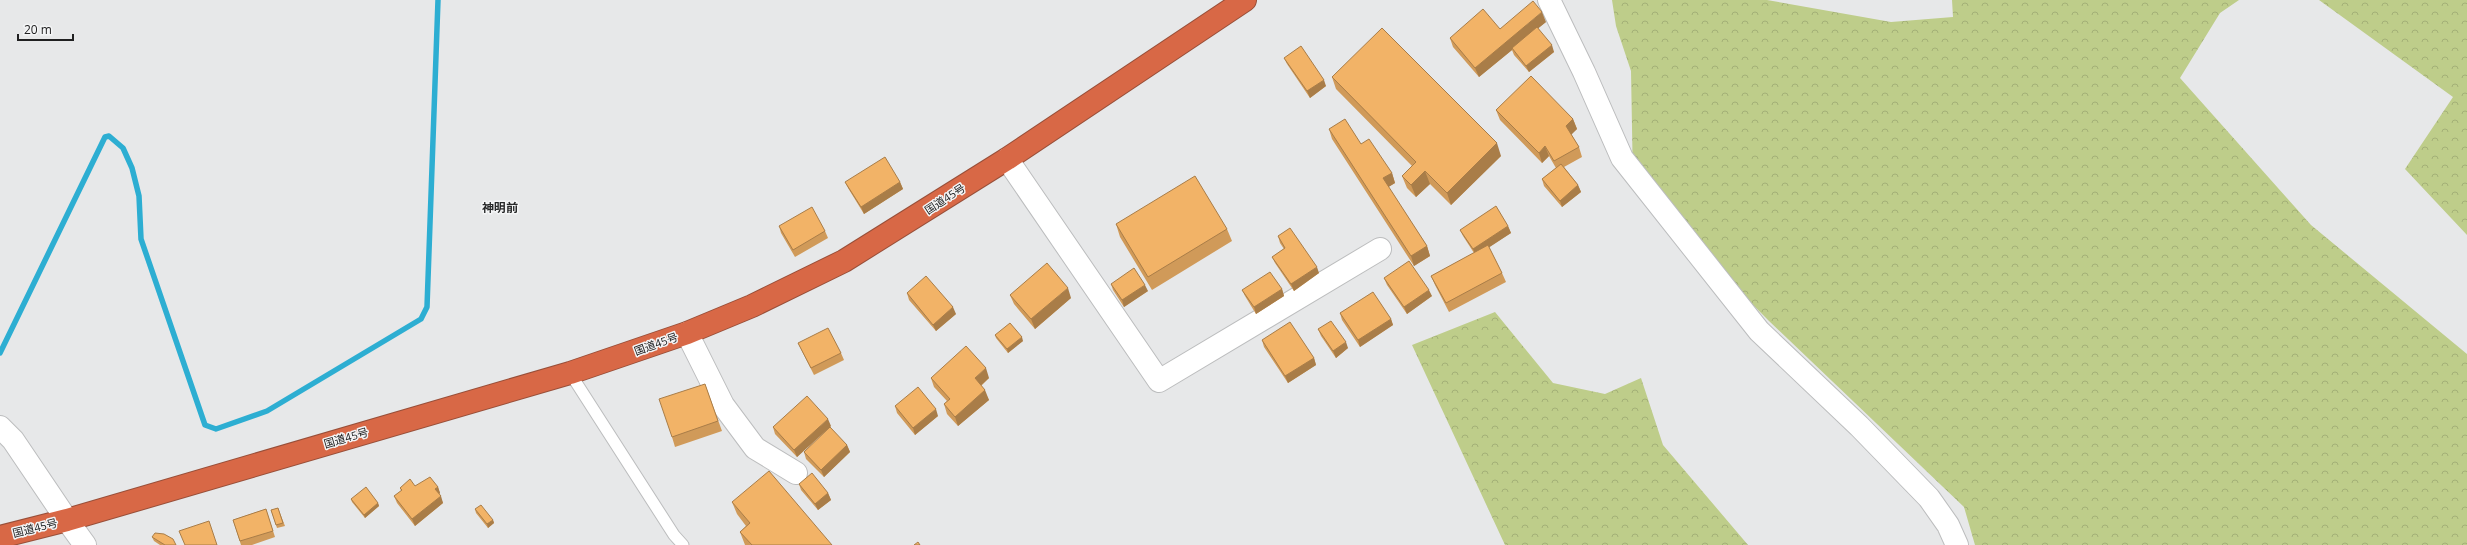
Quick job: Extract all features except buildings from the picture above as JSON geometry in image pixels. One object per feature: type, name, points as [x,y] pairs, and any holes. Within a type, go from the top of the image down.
[{"type":"highway","name":"国道45号","points":[[0,537],[67,520],[570,373],[687,333],[752,306],[844,261],[1007,159],[1246,0]]},
{"type":"street","points":[[1549,0],[1584,72],[1622,158],[1759,331],[1859,426],[1928,498],[1948,525],[1957,545]]},
{"type":"street","points":[[1007,159],[1160,381],[1380,250]]},
{"type":"street","points":[[687,333],[723,405],[755,448],[796,473]]},
{"type":"street","points":[[0,427],[12,440],[85,545]]},
{"type":"lane","points":[[570,373],[683,545]]},
{"type":"green space","points":[[1612,0],[1767,0],[1891,22],[1953,17],[1952,0],[2239,0],[2220,13],[2180,78],[2311,225],[2467,354],[2467,545],[1975,545],[1964,507],[1769,321],[1633,184],[1631,71],[1616,26]]},
{"type":"green space","points":[[2319,0],[2467,0],[2467,235],[2405,169],[2453,97]]},
{"type":"green space","points":[[1495,312],[1553,383],[1605,394],[1641,378],[1663,445],[1748,545],[1505,545],[1412,345]]},
{"type":"waterway","points":[[0,353],[105,137],[109,136],[123,148],[132,168],[139,196],[141,239],[205,425],[216,429],[267,411],[421,319],[427,307],[438,0]]},
{"type":"district","name":"神明前","points":[[500,208]]}]
